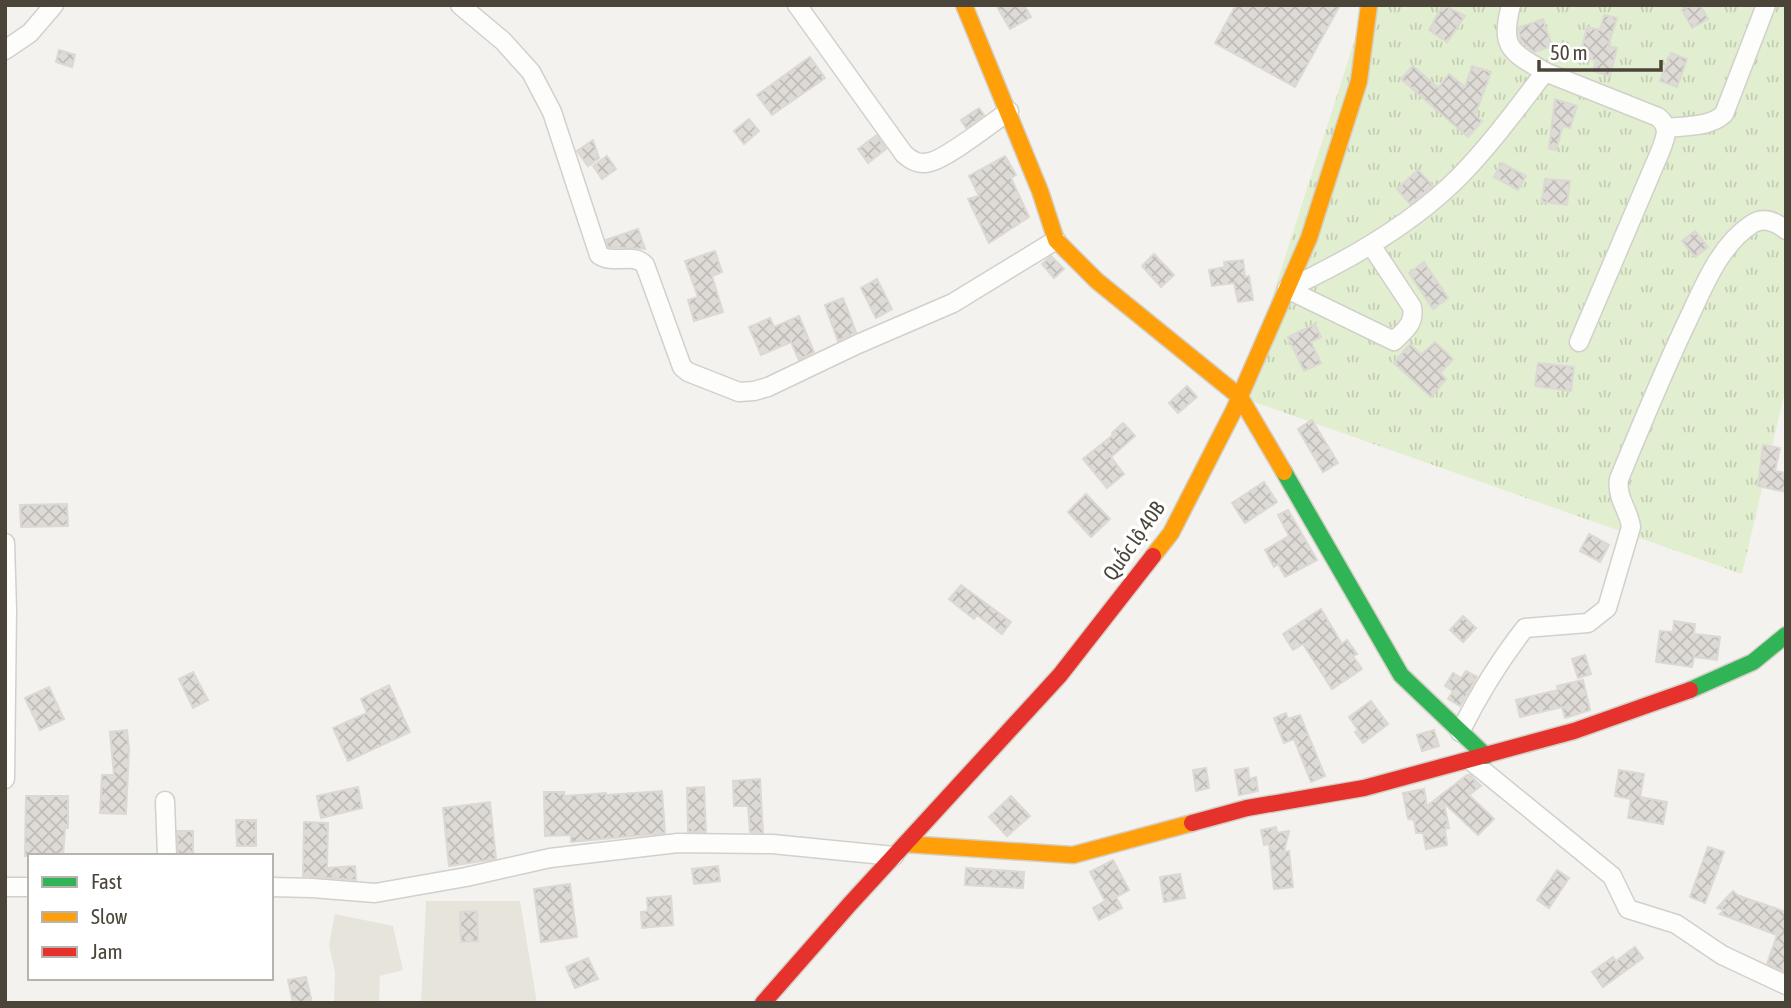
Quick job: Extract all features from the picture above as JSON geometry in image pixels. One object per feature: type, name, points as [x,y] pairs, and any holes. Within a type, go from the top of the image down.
[{"type":"main road","points":[[964,5],[1009,111],[1056,240],[1097,281],[1150,321],[1240,397],[1401,675],[1460,732],[1478,758]]},
{"type":"main road","name":"Quốc lộ 40B","points":[[762,1003],[1060,675],[1171,533],[1240,397],[1309,238],[1359,81],[1369,5]]},
{"type":"main road","points":[[899,850],[1073,855],[1247,808],[1364,788],[1574,731],[1675,697],[1753,662],[1786,635]]},
{"type":"street","points":[[5,50],[30,33],[54,5]]},
{"type":"street","points":[[460,5],[503,41],[531,72],[552,113],[599,255],[605,259],[634,258],[641,261],[645,265],[682,367],[739,392],[768,387],[953,303],[1056,240]]},
{"type":"street","points":[[797,5],[904,155],[911,160],[917,163],[933,162],[1009,111]]},
{"type":"street","points":[[1511,5],[1505,30],[1508,42],[1514,50],[1545,72],[1658,117],[1667,128],[1660,152],[1579,342]]},
{"type":"street","points":[[1667,128],[1699,125],[1724,114],[1766,5]]},
{"type":"street","points":[[1287,289],[1331,269],[1371,246],[1458,178],[1489,144],[1545,72]]},
{"type":"street","points":[[1460,732],[1480,691],[1525,628],[1588,623],[1607,608],[1616,586],[1631,527],[1630,516],[1618,490],[1619,480],[1658,384],[1712,270],[1728,249],[1753,223],[1771,221],[1786,230]]},
{"type":"street","points":[[1287,289],[1394,341],[1410,325],[1414,317],[1412,307],[1371,246]]},
{"type":"street","points":[[5,543],[5,779]]},
{"type":"street","points":[[1478,758],[1612,876],[1628,909],[1676,924],[1722,955],[1786,985]]},
{"type":"street","points":[[165,801],[167,854]]},
{"type":"street","points":[[273,887],[375,893],[466,877],[550,858],[678,843],[899,850]]},
{"type":"street","points":[[5,887],[28,887]]},
{"type":"shaded area","points":[[426,901],[520,901],[537,1003],[421,1003]]},
{"type":"shaded area","points":[[335,914],[393,926],[403,970],[380,976],[379,1003],[334,1003],[335,972],[329,945]]},
{"type":"green space","points":[[1366,5],[1786,5],[1786,387],[1742,574],[1240,397]]},
{"type":"building","points":[[996,5],[1024,5],[1031,17],[1010,29]]},
{"type":"building","points":[[1236,5],[1340,5],[1295,87],[1215,43]]},
{"type":"building","points":[[1443,5],[1465,16],[1447,42],[1429,30]]},
{"type":"building","points":[[1691,5],[1700,5],[1708,19],[1692,28],[1682,10]]},
{"type":"building","points":[[1604,15],[1617,18],[1608,46],[1617,48],[1610,76],[1593,71],[1596,60],[1580,57],[1587,27],[1600,30]]},
{"type":"building","points":[[1543,19],[1552,46],[1534,52],[1521,41],[1518,28]]},
{"type":"building","points":[[59,50],[75,55],[72,67],[56,62]]},
{"type":"building","points":[[1671,53],[1687,59],[1677,87],[1660,81]]},
{"type":"building","points":[[810,57],[825,78],[772,115],[757,95]]},
{"type":"building","points":[[1413,66],[1438,88],[1449,74],[1465,87],[1472,66],[1491,72],[1475,115],[1482,121],[1468,137],[1401,79]]},
{"type":"building","points":[[1555,99],[1577,106],[1570,128],[1563,126],[1556,150],[1549,149]]},
{"type":"building","points":[[979,108],[984,115],[966,128],[961,120]]},
{"type":"building","points":[[749,119],[759,131],[744,144],[734,131]]},
{"type":"building","points":[[877,135],[886,149],[868,163],[858,149]]},
{"type":"building","points":[[593,140],[599,158],[588,166],[577,151]]},
{"type":"building","points":[[607,156],[616,169],[602,179],[593,166]]},
{"type":"building","points":[[1005,156],[1016,175],[1011,178],[1029,217],[989,243],[968,199],[979,196],[969,176]]},
{"type":"building","points":[[1502,163],[1526,176],[1518,190],[1494,177]]},
{"type":"building","points":[[1418,170],[1433,186],[1410,204],[1397,189]]},
{"type":"building","points":[[1545,179],[1570,181],[1567,205],[1542,202]]},
{"type":"building","points":[[638,229],[645,249],[608,247],[606,240]]},
{"type":"building","points":[[1695,231],[1708,247],[1695,257],[1682,241]]},
{"type":"building","points":[[715,251],[722,272],[712,276],[723,312],[694,321],[688,300],[698,297],[685,261]]},
{"type":"building","points":[[1154,254],[1174,275],[1161,287],[1142,266]]},
{"type":"building","points":[[1051,256],[1064,269],[1054,278],[1042,264]]},
{"type":"building","points":[[1243,260],[1245,277],[1249,276],[1253,300],[1238,302],[1234,283],[1212,286],[1209,270],[1225,267],[1224,262]]},
{"type":"building","points":[[1424,262],[1448,298],[1433,309],[1409,273]]},
{"type":"building","points":[[877,279],[892,309],[876,318],[861,288]]},
{"type":"building","points":[[843,298],[856,332],[838,341],[825,305]]},
{"type":"building","points":[[799,316],[814,352],[799,360],[791,342],[761,355],[749,327],[770,318],[774,327]]},
{"type":"building","points":[[1315,324],[1321,337],[1311,342],[1321,363],[1304,371],[1288,337]]},
{"type":"building","points":[[1435,342],[1453,359],[1440,373],[1446,379],[1431,397],[1394,363],[1410,344],[1421,355]]},
{"type":"building","points":[[1538,363],[1574,367],[1571,391],[1535,386]]},
{"type":"building","points":[[1187,386],[1197,397],[1178,413],[1169,403]]},
{"type":"building","points":[[1312,420],[1338,463],[1323,472],[1298,429]]},
{"type":"building","points":[[1123,423],[1135,436],[1111,457],[1124,474],[1107,488],[1083,459],[1113,435]]},
{"type":"building","points":[[1763,445],[1780,448],[1775,471],[1786,473],[1786,492],[1758,486]]},
{"type":"building","points":[[1264,482],[1277,502],[1245,523],[1232,503]]},
{"type":"building","points":[[1086,494],[1110,519],[1091,537],[1068,512]]},
{"type":"building","points":[[67,504],[68,526],[21,527],[20,505]]},
{"type":"building","points":[[1288,510],[1317,560],[1285,577],[1278,564],[1274,567],[1265,550],[1289,536],[1278,515]]},
{"type":"building","points":[[1589,534],[1609,545],[1600,562],[1580,551]]},
{"type":"building","points":[[961,585],[1011,622],[1002,634],[977,615],[974,619],[949,599]]},
{"type":"building","points":[[1321,609],[1342,644],[1347,640],[1357,654],[1353,656],[1362,669],[1332,689],[1303,644],[1293,650],[1283,634]]},
{"type":"building","points":[[1463,616],[1476,628],[1463,642],[1450,630]]},
{"type":"building","points":[[1674,621],[1695,624],[1694,634],[1720,637],[1717,660],[1694,657],[1692,667],[1656,662],[1660,631],[1673,632]]},
{"type":"building","points":[[1585,655],[1591,674],[1578,678],[1572,659]]},
{"type":"building","points":[[1466,671],[1477,677],[1460,706],[1448,699],[1453,691],[1445,686],[1453,673],[1461,678]]},
{"type":"building","points":[[193,672],[208,700],[193,708],[179,679]]},
{"type":"building","points":[[1583,680],[1590,710],[1565,718],[1562,707],[1520,717],[1516,700],[1558,690],[1557,686]]},
{"type":"building","points":[[389,685],[410,732],[348,761],[333,728],[367,713],[361,699]]},
{"type":"building","points":[[49,687],[64,719],[40,730],[25,698]]},
{"type":"building","points":[[1371,701],[1388,724],[1363,743],[1349,717]]},
{"type":"building","points":[[1286,713],[1288,719],[1300,715],[1325,776],[1311,782],[1294,739],[1284,743],[1274,718]]},
{"type":"building","points":[[127,730],[129,749],[126,814],[100,813],[102,775],[114,775],[110,732]]},
{"type":"building","points":[[1434,730],[1439,746],[1422,751],[1417,735]]},
{"type":"building","points":[[1206,768],[1209,788],[1196,791],[1193,770]]},
{"type":"building","points":[[1248,768],[1249,779],[1256,777],[1258,791],[1239,795],[1235,770]]},
{"type":"building","points":[[1619,770],[1644,774],[1640,797],[1667,802],[1663,824],[1628,818],[1631,799],[1615,796]]},
{"type":"building","points":[[1467,775],[1481,786],[1469,795],[1494,819],[1478,835],[1444,803],[1449,828],[1445,829],[1447,845],[1426,849],[1423,833],[1416,833],[1414,820],[1408,819],[1403,793],[1424,789],[1427,806]]},
{"type":"building","points":[[760,779],[763,833],[750,832],[748,806],[734,806],[733,781]]},
{"type":"building","points":[[358,787],[362,808],[321,818],[317,796]]},
{"type":"building","points":[[704,787],[706,832],[688,832],[687,788]]},
{"type":"building","points":[[662,791],[665,833],[571,842],[571,835],[545,836],[544,792],[564,792],[564,796]]},
{"type":"building","points":[[26,796],[68,796],[68,828],[65,828],[63,854],[25,856]]},
{"type":"building","points":[[1011,796],[1030,816],[1007,836],[989,817]]},
{"type":"building","points":[[490,802],[496,859],[449,866],[443,808]]},
{"type":"building","points":[[236,820],[256,820],[256,846],[237,846]]},
{"type":"building","points":[[304,822],[328,823],[327,868],[355,866],[356,880],[303,876]]},
{"type":"building","points":[[1276,827],[1277,833],[1289,831],[1284,852],[1289,851],[1293,887],[1274,889],[1269,844],[1264,845],[1261,830]]},
{"type":"building","points":[[177,831],[193,831],[193,854],[178,854]]},
{"type":"building","points":[[1708,847],[1724,852],[1705,903],[1690,897]]},
{"type":"building","points":[[1113,860],[1129,890],[1116,897],[1122,908],[1099,920],[1093,908],[1105,901],[1090,872]]},
{"type":"building","points":[[718,866],[720,881],[694,884],[692,869]]},
{"type":"building","points":[[966,868],[1024,872],[1023,888],[965,885]]},
{"type":"building","points":[[1557,870],[1569,878],[1549,908],[1537,900]]},
{"type":"building","points":[[1180,874],[1185,898],[1164,902],[1160,877]]},
{"type":"building","points":[[570,884],[577,937],[541,942],[534,889]]},
{"type":"building","points":[[1733,891],[1737,895],[1786,912],[1786,972],[1767,964],[1777,935],[1720,914],[1724,910],[1717,908]]},
{"type":"building","points":[[671,896],[673,925],[642,928],[641,912],[648,911],[647,898]]},
{"type":"building","points":[[477,911],[478,941],[461,942],[460,912]]},
{"type":"building","points":[[1635,947],[1643,958],[1603,987],[1592,972],[1613,957],[1616,961]]},
{"type":"building","points":[[588,958],[598,979],[575,988],[566,967]]},
{"type":"building","points":[[306,977],[312,1003],[293,1003],[288,980]]},
{"type":"traffic: fast","points":[[1284,472],[1401,675],[1486,756]]},
{"type":"traffic: fast","points":[[1690,690],[1753,662],[1786,635]]},
{"type":"traffic: slow","points":[[964,5],[1040,191],[1056,240],[1097,281],[1240,397],[1284,472]]},
{"type":"traffic: slow","points":[[1153,556],[1171,533],[1234,410],[1309,238],[1359,81],[1369,5]]},
{"type":"traffic: slow","points":[[905,844],[1073,855],[1192,823]]},
{"type":"traffic: jam","points":[[763,1003],[1060,675],[1153,556]]},
{"type":"traffic: jam","points":[[1192,823],[1247,808],[1364,788],[1574,731],[1690,690]]}]
